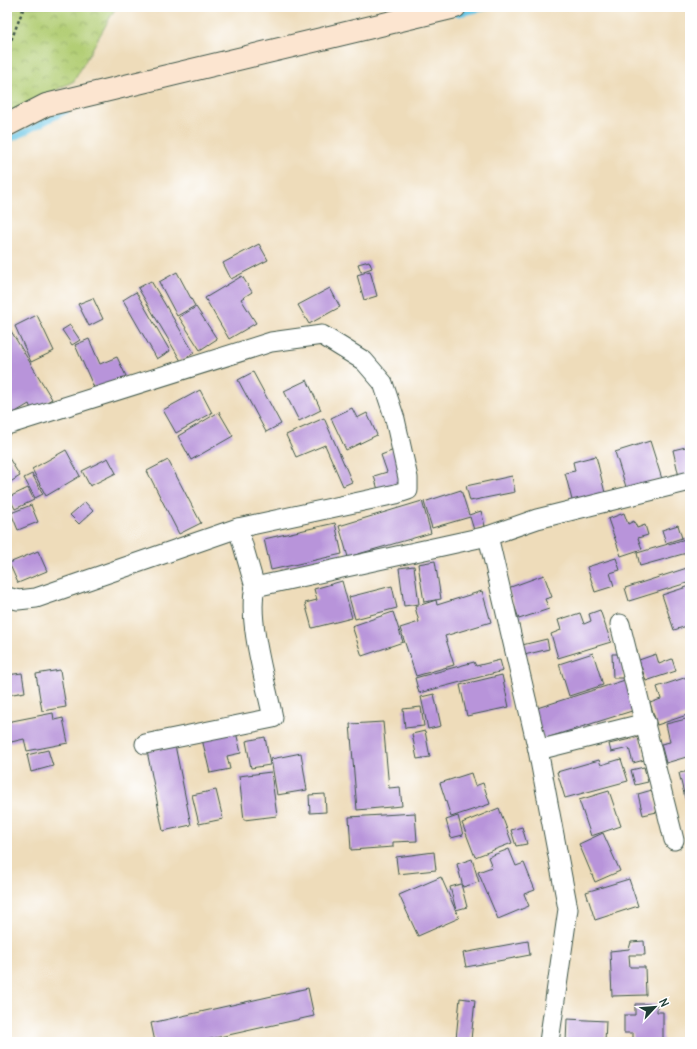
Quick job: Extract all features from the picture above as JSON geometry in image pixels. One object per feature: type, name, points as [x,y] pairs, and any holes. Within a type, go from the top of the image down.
[{"type":"street","points":[[7,125],[46,105],[455,7]]},
{"type":"street","points":[[7,425],[271,342],[322,335],[364,361],[383,383],[395,419],[408,478],[408,490],[396,494],[238,528],[36,598],[18,600],[7,597]]},
{"type":"street","points":[[255,587],[488,536],[537,519],[690,481]]},
{"type":"street","points":[[145,744],[273,718],[254,625],[252,609],[255,587],[238,528]]},
{"type":"street","points":[[488,536],[538,750],[568,909],[549,1042]]},
{"type":"street","points":[[620,624],[646,723],[674,840]]},
{"type":"street","points":[[538,750],[646,723]]},
{"type":"path","points":[[7,51],[24,7]]},
{"type":"green space","points":[[7,7],[116,7],[74,81],[7,115]]},
{"type":"building","points":[[259,244],[268,260],[231,279],[223,263]]},
{"type":"building","points":[[369,261],[372,268],[361,272],[358,264]]},
{"type":"building","points":[[370,271],[377,296],[364,300],[357,275]]},
{"type":"building","points":[[177,272],[195,306],[177,316],[159,282]]},
{"type":"building","points":[[242,276],[252,292],[241,299],[256,323],[229,339],[205,298]]},
{"type":"building","points":[[151,281],[194,353],[181,361],[138,288]]},
{"type":"building","points":[[330,288],[340,307],[309,324],[298,305]]},
{"type":"building","points":[[136,292],[170,351],[157,359],[123,300]]},
{"type":"building","points":[[93,298],[103,319],[89,326],[78,304]]},
{"type":"building","points":[[196,307],[217,339],[200,350],[179,317]]},
{"type":"building","points":[[37,315],[54,351],[31,362],[15,326]]},
{"type":"building","points":[[70,325],[80,340],[72,345],[62,330]]},
{"type":"building","points":[[8,326],[52,399],[32,411],[29,404],[7,417]]},
{"type":"building","points":[[89,339],[100,364],[117,357],[126,376],[95,390],[75,345]]},
{"type":"building","points":[[253,372],[281,424],[266,432],[238,380]]},
{"type":"building","points":[[307,380],[321,410],[299,421],[284,391]]},
{"type":"building","points":[[200,390],[212,413],[176,433],[163,410]]},
{"type":"building","points":[[352,408],[357,418],[367,413],[377,435],[346,450],[331,418]]},
{"type":"building","points":[[219,412],[233,436],[191,460],[178,436]]},
{"type":"building","points":[[324,418],[352,482],[343,486],[325,445],[296,457],[286,435]]},
{"type":"building","points":[[650,441],[662,479],[627,490],[615,452]]},
{"type":"building","points":[[690,446],[690,475],[679,477],[673,450]]},
{"type":"building","points":[[66,450],[80,476],[46,496],[32,469]]},
{"type":"building","points":[[394,450],[404,481],[378,490],[374,476],[387,472],[381,455]]},
{"type":"building","points":[[7,455],[20,476],[7,484]]},
{"type":"building","points":[[596,456],[606,497],[573,504],[565,473],[575,471],[573,462]]},
{"type":"building","points":[[108,458],[116,473],[90,486],[82,471]]},
{"type":"building","points":[[168,460],[201,523],[179,534],[147,471]]},
{"type":"building","points":[[32,474],[43,494],[35,498],[24,478]]},
{"type":"building","points":[[512,476],[515,492],[470,501],[466,486]]},
{"type":"building","points":[[28,488],[34,500],[15,509],[9,497]]},
{"type":"building","points":[[461,490],[469,515],[481,511],[485,526],[474,530],[470,517],[432,528],[424,502]]},
{"type":"building","points":[[422,501],[431,533],[348,557],[339,526]]},
{"type":"building","points":[[85,502],[93,511],[79,524],[70,515]]},
{"type":"building","points":[[31,505],[38,522],[18,530],[11,513]]},
{"type":"building","points":[[624,513],[628,524],[634,521],[637,528],[645,525],[648,535],[638,538],[642,549],[621,556],[608,519]]},
{"type":"building","points":[[335,523],[342,554],[271,570],[264,539]]},
{"type":"building","points":[[678,525],[682,538],[666,543],[662,530]]},
{"type":"building","points":[[689,538],[690,552],[640,566],[637,553]]},
{"type":"building","points":[[38,551],[47,571],[18,583],[9,563]]},
{"type":"building","points":[[616,558],[620,570],[610,573],[614,586],[595,592],[587,567]]},
{"type":"building","points":[[435,561],[441,599],[424,602],[418,564]]},
{"type":"building","points":[[414,566],[419,604],[404,606],[399,568]]},
{"type":"building","points":[[690,567],[690,582],[629,601],[625,588]]},
{"type":"building","points":[[544,575],[552,597],[545,599],[549,609],[519,619],[508,588]]},
{"type":"building","points":[[342,581],[352,618],[312,628],[305,603],[317,600],[314,589]]},
{"type":"building","points":[[392,586],[397,608],[355,619],[349,597]]},
{"type":"building","points":[[690,586],[690,625],[674,630],[662,595]]},
{"type":"building","points":[[482,591],[491,622],[445,636],[454,665],[416,676],[400,628],[419,622],[415,607],[436,600],[437,605]]},
{"type":"building","points":[[600,610],[611,642],[558,658],[551,634],[561,630],[558,620],[580,613],[584,624],[591,621],[589,614]]},
{"type":"building","points":[[393,612],[403,642],[362,656],[352,626]]},
{"type":"building","points":[[547,639],[549,649],[524,655],[522,645]]},
{"type":"building","points":[[593,653],[603,685],[569,696],[559,664]]},
{"type":"building","points":[[612,654],[622,654],[623,678],[613,678]]},
{"type":"building","points":[[656,654],[659,664],[672,659],[676,671],[646,681],[639,660]]},
{"type":"building","points":[[500,660],[503,671],[419,693],[415,678],[474,662],[476,666]]},
{"type":"building","points":[[60,670],[66,707],[42,711],[36,674]]},
{"type":"building","points":[[22,673],[25,692],[7,695],[7,675]]},
{"type":"building","points":[[502,675],[509,707],[467,716],[460,685]]},
{"type":"building","points":[[690,676],[690,714],[657,725],[650,703],[661,699],[657,687]]},
{"type":"building","points":[[625,680],[635,710],[543,739],[534,709]]},
{"type":"building","points":[[434,694],[441,726],[428,729],[421,697]]},
{"type":"building","points":[[421,707],[424,726],[405,728],[403,709]]},
{"type":"building","points":[[53,713],[54,720],[63,718],[68,743],[27,751],[24,739],[7,743],[7,722]]},
{"type":"building","points":[[690,718],[690,756],[666,763],[661,744],[670,742],[666,724]]},
{"type":"building","points":[[383,722],[389,788],[400,787],[402,806],[357,810],[350,724]]},
{"type":"building","points":[[425,731],[430,757],[417,759],[412,734]]},
{"type":"building","points":[[236,732],[241,753],[227,756],[230,769],[210,773],[202,739]]},
{"type":"building","points":[[265,737],[270,765],[251,768],[246,741]]},
{"type":"building","points":[[639,737],[644,760],[633,763],[629,748],[611,752],[609,744]]},
{"type":"building","points":[[175,745],[191,825],[163,831],[147,751]]},
{"type":"building","points":[[48,750],[53,766],[31,772],[27,755]]},
{"type":"building","points":[[301,753],[307,790],[277,795],[271,759]]},
{"type":"building","points":[[621,759],[628,781],[565,798],[557,772],[599,760],[601,765]]},
{"type":"building","points":[[644,767],[648,782],[635,785],[631,770]]},
{"type":"building","points":[[690,771],[690,805],[687,806],[679,773]]},
{"type":"building","points":[[271,772],[277,816],[244,820],[239,776]]},
{"type":"building","points":[[471,773],[475,786],[483,783],[490,804],[451,817],[440,783]]},
{"type":"building","points":[[216,790],[223,819],[199,824],[192,795]]},
{"type":"building","points":[[652,790],[657,812],[643,815],[638,794]]},
{"type":"building","points":[[609,791],[621,826],[591,836],[579,800]]},
{"type":"building","points":[[325,794],[326,812],[310,813],[309,795]]},
{"type":"building","points":[[499,808],[512,843],[475,857],[462,823]]},
{"type":"building","points":[[415,813],[417,841],[393,842],[393,847],[351,850],[349,817]]},
{"type":"building","points":[[458,816],[463,835],[451,838],[446,820]]},
{"type":"building","points":[[522,827],[527,844],[516,846],[511,830]]},
{"type":"building","points":[[603,833],[620,871],[595,882],[579,844]]},
{"type":"building","points":[[509,849],[516,866],[524,863],[535,890],[524,894],[529,906],[498,919],[478,872],[492,867],[488,857]]},
{"type":"building","points":[[434,852],[436,870],[398,874],[396,857]]},
{"type":"building","points":[[472,859],[479,882],[463,887],[457,864]]},
{"type":"building","points":[[441,877],[459,918],[418,936],[399,895]]},
{"type":"building","points":[[629,879],[638,906],[595,920],[586,892]]},
{"type":"building","points":[[461,884],[467,907],[456,910],[450,887]]},
{"type":"building","points":[[528,941],[530,955],[466,967],[463,953]]},
{"type":"building","points":[[644,941],[645,955],[629,955],[630,967],[645,967],[646,995],[612,996],[610,951],[629,949],[631,942]]},
{"type":"building","points":[[308,988],[314,1016],[197,1042],[155,1042],[151,1023]]},
{"type":"building","points":[[460,998],[475,1000],[471,1040],[456,1039]]},
{"type":"building","points":[[635,1004],[657,1004],[657,1012],[663,1012],[663,1042],[633,1042],[633,1033],[624,1033],[624,1015],[635,1015]]},
{"type":"building","points":[[567,1019],[606,1021],[605,1042],[566,1042]]},
{"type":"waterway","points":[[457,14],[489,7]]},
{"type":"waterway","points":[[7,141],[66,111]]}]
